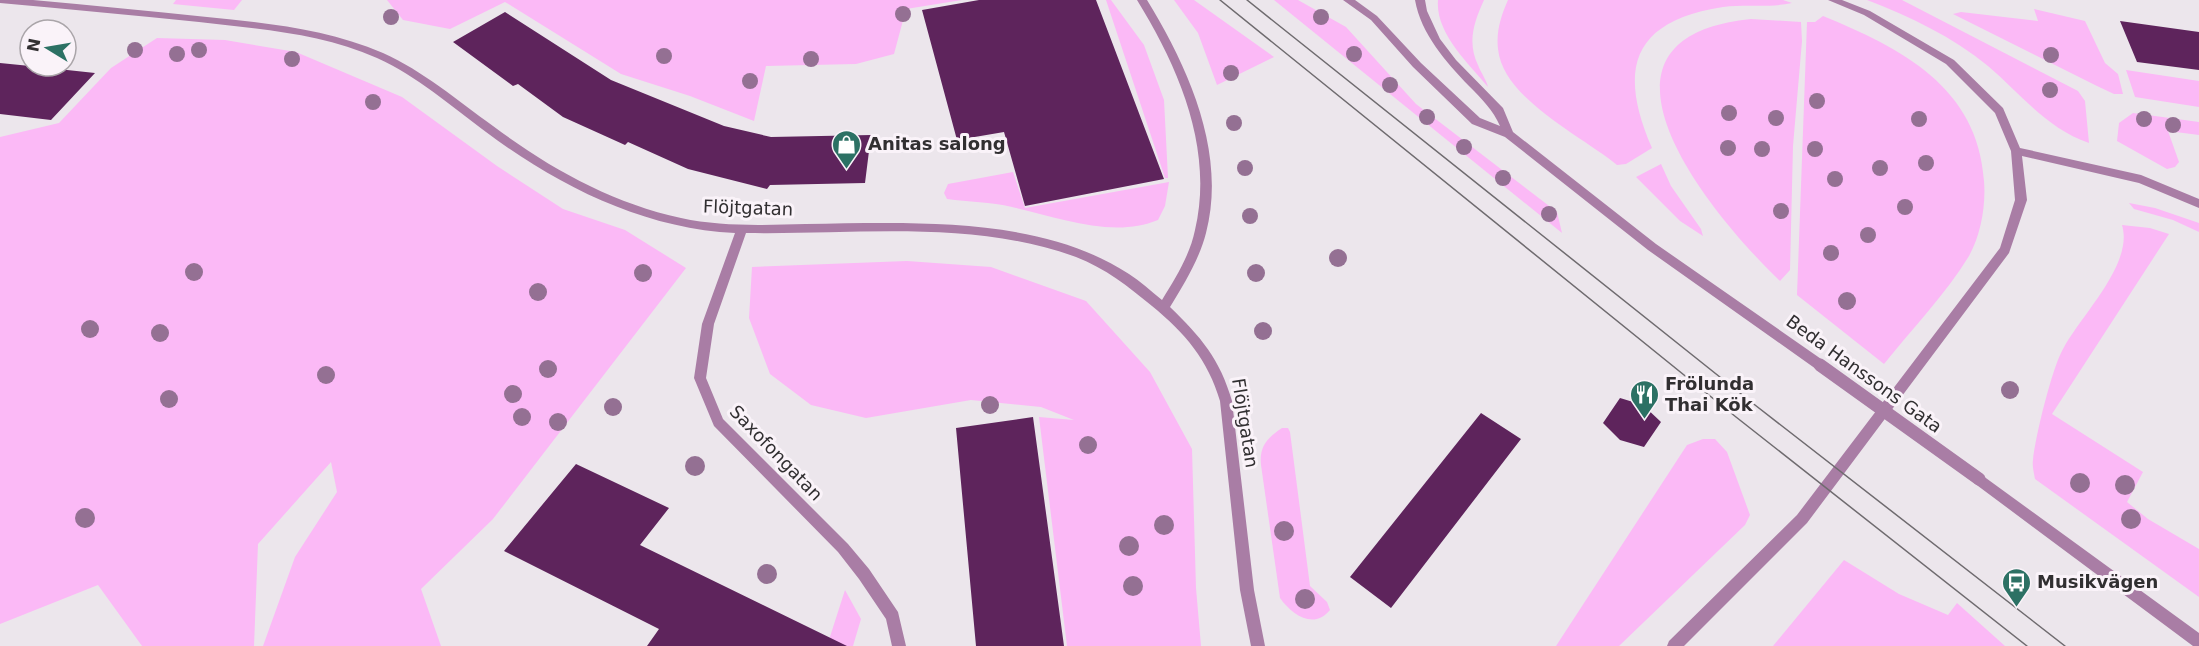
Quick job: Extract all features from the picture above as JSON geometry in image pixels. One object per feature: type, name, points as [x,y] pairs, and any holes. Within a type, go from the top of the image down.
[{"type":"street","name":"Flöjtgatan","points":[[0,0],[237,23],[308,33],[349,44],[383,57],[419,79],[506,142],[572,183],[620,205],[672,221],[742,229],[975,230],[1032,240],[1076,252],[1106,267],[1144,291],[1188,331],[1219,373],[1228,413],[1247,590],[1258,646]]},
{"type":"street","points":[[1142,0],[1162,31],[1179,66],[1197,117],[1203,158],[1205,196],[1201,229],[1184,275],[1163,308]]},
{"type":"street","name":"Beda Hanssons Gata","points":[[1348,0],[1374,18],[1417,65],[1476,121],[1509,134],[1652,247],[1979,479],[2199,642]]},
{"type":"street","name":"Beda Hanssons Gata","points":[[1420,0],[1422,11],[1436,40],[1452,62],[1499,111],[1509,134]]},
{"type":"street","points":[[1674,646],[1802,519],[2005,250],[2021,200],[2016,151],[1999,111],[1950,62],[1867,13],[1833,0]]},
{"type":"street","points":[[2016,151],[2141,179],[2199,204]]},
{"type":"street","name":"Saxofongatan","points":[[742,229],[708,324],[700,378],[718,422],[843,548],[864,574],[894,617],[899,646]]},
{"type":"shaded area","points":[[176,0],[242,0],[234,10],[173,4]]},
{"type":"shaded area","points":[[387,0],[962,0],[906,9],[894,54],[856,64],[766,66],[754,121],[690,96],[621,74],[505,2],[450,29],[403,20]]},
{"type":"shaded area","points":[[1106,0],[1111,0],[1144,45],[1164,100],[1168,178],[1165,178]]},
{"type":"shaded area","points":[[1174,0],[1194,0],[1274,57],[1217,85],[1198,33]]},
{"type":"shaded area","points":[[1274,0],[1298,0],[1346,27],[1416,104],[1557,212],[1562,233]]},
{"type":"shaded area","points":[[1438,0],[1484,0],[1477,16],[1472,40],[1475,57],[1488,87],[1447,36],[1439,12]]},
{"type":"shaded area","points":[[1508,0],[1783,0],[1792,3],[1723,7],[1692,14],[1668,24],[1651,37],[1640,54],[1635,73],[1636,95],[1652,148],[1626,164],[1617,165],[1546,115],[1514,84],[1503,67],[1498,49],[1500,24]]},
{"type":"shaded area","points":[[1867,0],[1902,0],[2078,91],[2085,101],[2089,143],[2060,129],[1974,55],[1915,20]]},
{"type":"shaded area","points":[[2034,9],[2085,21],[2105,63],[2118,74],[2123,94],[2114,94],[1953,14],[1961,12],[2038,21]]},
{"type":"shaded area","points":[[1823,16],[1880,42],[1907,57],[1930,75],[1951,96],[1967,120],[1979,148],[1984,181],[1984,200],[1980,229],[1973,248],[1950,284],[1884,364],[1797,295],[1807,22],[1815,22]]},
{"type":"shaded area","points":[[1751,19],[1801,22],[1802,41],[1793,146],[1790,270],[1780,281],[1720,215],[1692,175],[1670,133],[1660,93],[1667,59],[1696,33]]},
{"type":"shaded area","points":[[157,38],[225,40],[296,52],[402,97],[497,166],[563,209],[625,230],[686,268],[493,519],[421,589],[441,646],[263,646],[295,557],[337,492],[331,462],[258,544],[254,646],[142,646],[98,585],[0,624],[0,137],[59,123],[111,68]]},
{"type":"shaded area","points":[[2126,70],[2199,81],[2199,107],[2135,97]]},
{"type":"shaded area","points":[[2133,113],[2199,122],[2199,135],[2168,131],[2179,162],[2175,167],[2167,169],[2117,141],[2119,123]]},
{"type":"shaded area","points":[[1661,164],[1671,186],[1701,229],[1703,236],[1680,221],[1636,177]]},
{"type":"shaded area","points":[[1013,172],[1025,208],[1169,182],[1165,206],[1158,220],[1122,227],[1104,227],[1067,221],[1004,205],[947,199],[944,193],[948,184]]},
{"type":"shaded area","points":[[2129,203],[2155,208],[2199,223],[2199,232],[2173,220],[2134,209]]},
{"type":"shaded area","points":[[2122,225],[2150,228],[2169,234],[2052,414],[2143,472],[2127,502],[2148,519],[2199,549],[2199,597],[2035,479],[2034,450],[2054,371],[2063,349],[2113,272],[2124,240]]},
{"type":"shaded area","points":[[907,261],[991,267],[1086,301],[1150,372],[1192,449],[1196,588],[1201,646],[1067,646],[1039,417],[1074,420],[1041,407],[971,400],[866,418],[811,405],[770,374],[749,318],[752,267]]},
{"type":"shaded area","points":[[1282,428],[1288,428],[1290,432],[1310,586],[1327,602],[1330,610],[1317,619],[1297,615],[1280,598],[1261,453],[1272,435]]},
{"type":"shaded area","points":[[1703,439],[1715,439],[1727,452],[1750,515],[1745,525],[1619,646],[1556,646],[1687,445]]},
{"type":"shaded area","points":[[1844,560],[1899,594],[1948,615],[1957,603],[2005,646],[1773,646]]},
{"type":"shaded area","points":[[845,590],[861,619],[853,646],[827,646]]},
{"type":"building","points":[[979,0],[1096,0],[1164,179],[1025,206],[1004,132],[957,140],[922,10]]},
{"type":"building","points":[[505,12],[611,80],[724,126],[771,137],[871,135],[865,183],[770,185],[767,189],[688,169],[628,142],[625,145],[563,117],[518,84],[513,86],[453,42]]},
{"type":"building","points":[[2120,21],[2199,32],[2199,70],[2137,62]]},
{"type":"building","points":[[0,63],[18,65],[18,78],[78,78],[78,71],[95,73],[51,120],[0,114]]},
{"type":"building","points":[[1620,398],[1643,405],[1661,422],[1644,447],[1620,440],[1603,423]]},
{"type":"building","points":[[1481,413],[1521,439],[1391,608],[1350,577]]},
{"type":"building","points":[[1033,417],[1064,646],[976,646],[956,428]]},
{"type":"building","points":[[576,464],[669,508],[640,545],[847,646],[647,646],[659,629],[504,551]]},
{"type":"tram line","points":[[1220,0],[1736,417],[2027,646]]},
{"type":"tram line","points":[[1247,0],[1755,405],[2065,646]]},
{"type":"place","name":"Anitas salong","points":[[847,170]]},
{"type":"place","name":"Frölunda Thai Kök","points":[[1644,420]]},
{"type":"place","name":"Musikvägen","points":[[2016,608]]}]
